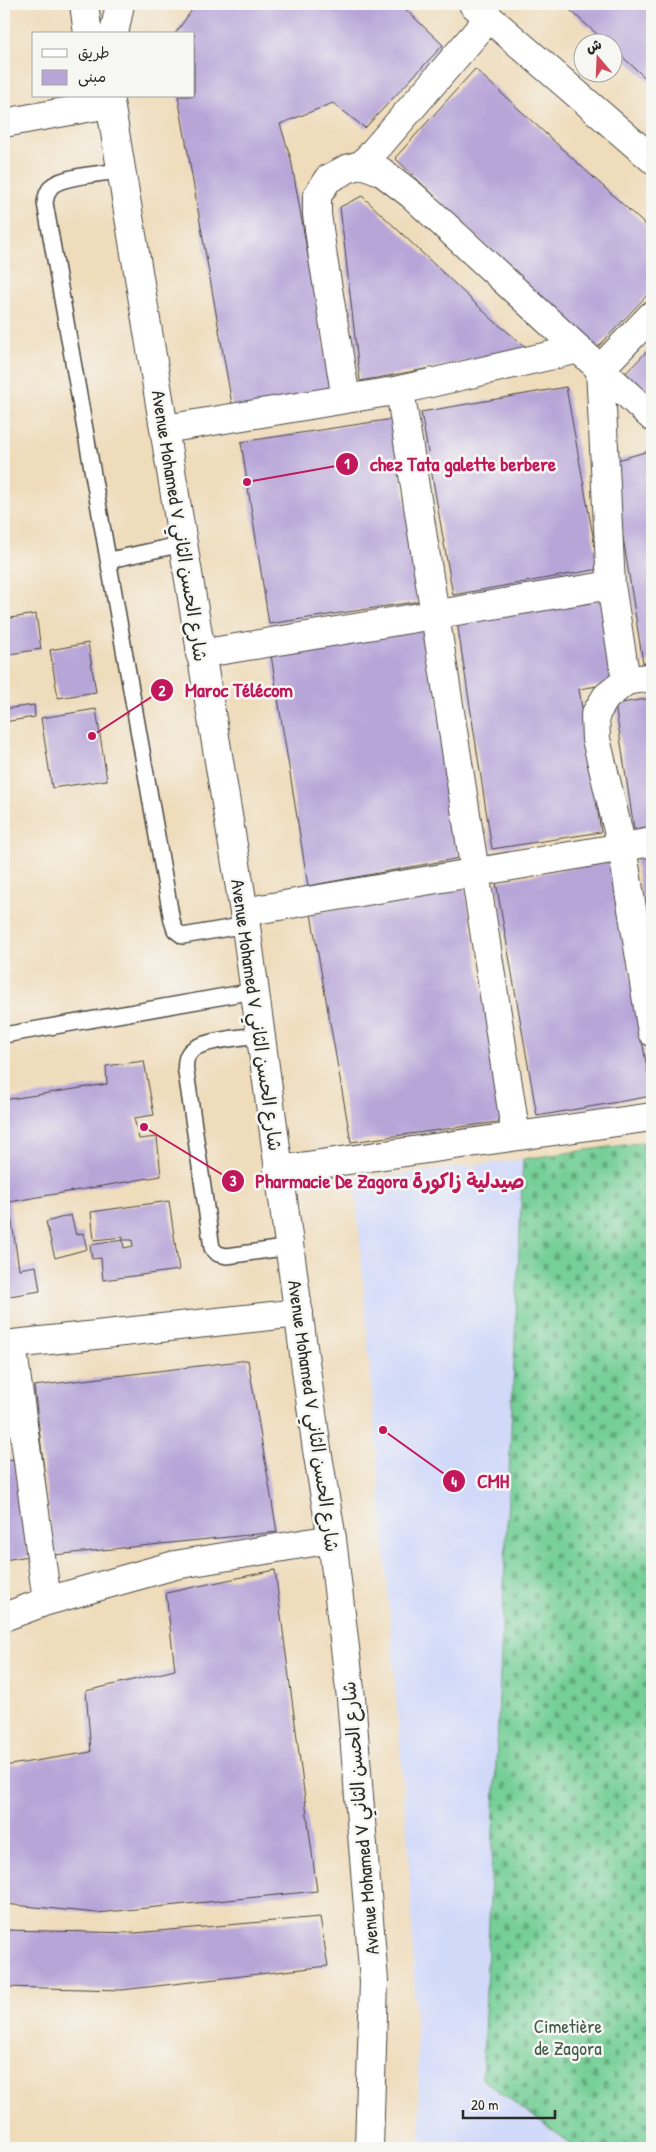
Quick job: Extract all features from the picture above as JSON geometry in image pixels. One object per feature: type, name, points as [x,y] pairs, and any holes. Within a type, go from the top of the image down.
[{"type":"street","points":[[84,4],[88,32]]},
{"type":"street","points":[[114,32],[120,4]]},
{"type":"street","points":[[346,399],[323,258],[317,214],[317,196],[328,179],[347,169],[363,164],[481,11],[649,149]]},
{"type":"street","points":[[4,123],[109,100]]},
{"type":"street","name":"Avenue Mohamed V شارع الحسن الثاني","points":[[109,100],[245,919],[317,1450],[332,1539],[351,1698],[374,1981],[368,2148]]},
{"type":"street","points":[[363,164],[382,172],[412,195],[652,417]]},
{"type":"street","points":[[652,316],[600,369],[611,585],[639,679],[606,697],[595,715],[596,739],[622,847],[652,1032]]},
{"type":"street","points":[[164,429],[400,390],[579,350]]},
{"type":"street","points":[[400,390],[516,1136]]},
{"type":"street","points":[[200,654],[611,585]]},
{"type":"street","points":[[245,919],[475,872],[652,842]]},
{"type":"street","points":[[278,1170],[652,1116]]},
{"type":"street","points":[[47,1601],[8,1344],[299,1313]]},
{"type":"street","points":[[4,1617],[47,1601],[175,1565],[332,1539]]},
{"type":"lane","points":[[121,171],[63,180],[53,185],[48,192],[45,204],[175,930],[183,936],[245,919]]},
{"type":"lane","points":[[110,560],[183,544]]},
{"type":"lane","points":[[4,1035],[254,991]]},
{"type":"lane","points":[[260,1035],[203,1044],[189,1052],[185,1062],[186,1072],[212,1248],[218,1254],[227,1256],[290,1247]]},
{"type":"shaded area","points":[[523,1159],[482,2079],[577,2148],[421,2148],[409,1858],[355,1180]]},
{"type":"green space","name":"Cimetière de Zagora","points":[[652,1141],[652,2148],[577,2148],[482,2079],[523,1159]]},
{"type":"building","points":[[196,4],[400,4],[443,45],[365,128],[333,103],[280,124],[291,159],[332,392],[233,410],[178,98],[195,98],[195,32],[176,32]]},
{"type":"building","points":[[563,4],[652,4],[652,84],[624,58],[624,32],[595,32]]},
{"type":"building","points":[[475,69],[652,231],[652,290],[595,350],[395,158]]},
{"type":"building","points":[[362,196],[494,321],[530,350],[360,381],[340,207]]},
{"type":"building","points":[[652,346],[652,406],[621,378]]},
{"type":"building","points":[[566,387],[599,569],[453,595],[421,412]]},
{"type":"building","points":[[393,419],[420,601],[269,624],[241,442]]},
{"type":"building","points":[[652,450],[652,662],[643,663],[611,462]]},
{"type":"building","points":[[603,600],[616,683],[579,689],[601,832],[492,849],[457,622]]},
{"type":"building","points":[[36,614],[41,649],[4,655],[4,619]]},
{"type":"building","points":[[428,628],[459,858],[308,886],[271,655]]},
{"type":"building","points":[[88,643],[96,692],[58,698],[50,650]]},
{"type":"building","points":[[652,698],[652,826],[634,829],[615,704]]},
{"type":"building","points":[[34,705],[35,717],[4,722],[4,709]]},
{"type":"building","points":[[96,709],[107,780],[52,788],[41,718]]},
{"type":"building","points":[[652,855],[652,959],[635,858]]},
{"type":"building","points":[[610,861],[652,1096],[537,1116],[496,882]]},
{"type":"building","points":[[465,888],[505,1121],[351,1142],[311,914]]},
{"type":"building","points":[[144,1061],[154,1115],[134,1118],[139,1139],[157,1137],[161,1176],[9,1202],[19,1269],[36,1266],[40,1291],[4,1297],[4,1100],[107,1084],[106,1066]]},
{"type":"building","points":[[169,1201],[179,1270],[103,1280],[101,1258],[92,1259],[90,1245],[123,1240],[123,1237],[94,1240],[91,1212]],"holes":[[[123,1240],[132,1240],[133,1246],[124,1248]]]},
{"type":"building","points":[[71,1215],[76,1235],[83,1233],[87,1249],[55,1258],[46,1222]]},
{"type":"building","points":[[248,1360],[277,1532],[54,1555],[34,1386]]},
{"type":"building","points":[[13,1459],[29,1556],[4,1560],[4,1461]]},
{"type":"building","points":[[275,1570],[317,1891],[97,1913],[4,1904],[4,1766],[91,1752],[86,1691],[175,1670],[166,1593]]},
{"type":"building","points":[[320,1917],[328,1966],[122,1990],[4,1987],[4,1930],[135,1933]]},
{"type":"place","name":"chez Tata galette berbere","points":[[247,482]]},
{"type":"place","name":"Maroc Télécom","points":[[92,736]]},
{"type":"place","name":"Pharmacie De Zagora صيدلية زاكورة","points":[[144,1127]]},
{"type":"place","name":"CMH","points":[[383,1430]]}]
